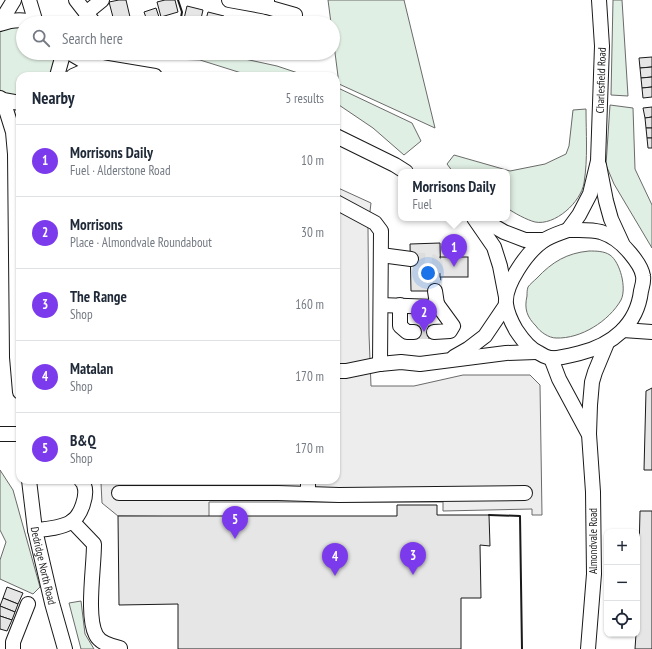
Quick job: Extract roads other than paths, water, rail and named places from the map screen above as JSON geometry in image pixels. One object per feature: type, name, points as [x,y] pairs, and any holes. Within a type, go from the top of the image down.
[{"type":"street","points":[[0,24],[14,0]]},
{"type":"street","points":[[29,0],[33,16]]},
{"type":"street","points":[[76,0],[88,16]]},
{"type":"street","points":[[91,16],[102,0]]},
{"type":"street","points":[[229,0],[267,3],[295,15]]},
{"type":"street","name":"Charlesfield Road","points":[[568,230],[579,215],[590,194],[598,161],[602,46],[599,0]]},
{"type":"street","points":[[0,24],[16,20]]},
{"type":"street","points":[[58,72],[61,60]]},
{"type":"street","points":[[82,60],[101,67],[131,72]]},
{"type":"street","points":[[82,72],[101,67]]},
{"type":"street","points":[[16,101],[2,99],[13,132],[15,154],[16,255]]},
{"type":"street","points":[[340,138],[401,169]]},
{"type":"street","name":"Charlesfield Road","points":[[598,161],[611,219],[622,243]]},
{"type":"street","points":[[340,204],[375,223],[381,231],[380,364]]},
{"type":"street","points":[[446,361],[468,349],[485,336],[506,301],[514,277],[523,261],[532,250],[544,240],[568,230],[591,230],[612,236],[622,243],[636,260],[648,280],[635,316],[623,330],[607,342],[590,350],[551,358],[536,352],[524,341],[514,326],[506,301],[500,266],[494,248],[476,221]]},
{"type":"street","points":[[485,221],[504,232],[525,240],[544,240]]},
{"type":"street","points":[[381,255],[411,260]]},
{"type":"street","points":[[381,305],[434,307],[436,297],[452,326],[450,331],[434,332]]},
{"type":"street","points":[[400,305],[400,326],[407,332],[414,332]]},
{"type":"street","points":[[623,330],[652,332]]},
{"type":"street","name":"Almondvale Road","points":[[588,649],[594,574],[593,492],[589,434],[592,382],[607,342]]},
{"type":"street","points":[[340,371],[380,364],[401,362],[420,364],[506,353],[536,352]]},
{"type":"street","name":"Almondvale Road","points":[[551,358],[559,379],[589,434]]},
{"type":"street","points":[[0,434],[16,434]]},
{"type":"street","name":"Dedridge North Road","points":[[29,484],[35,530],[52,603],[65,649]]},
{"type":"street","points":[[35,530],[57,527],[72,521],[80,510],[85,499],[83,484]]},
{"type":"street","points":[[308,484],[308,494]]},
{"type":"street","points":[[119,493],[525,493]]},
{"type":"street","points":[[72,521],[94,544],[90,617],[96,636],[108,646],[120,648]]},
{"type":"street","points":[[13,649],[13,642],[28,604]]},
{"type":"tunnel","points":[[411,259],[432,261],[436,264],[435,291]]},
{"type":"tunnel","points":[[414,332],[434,332]]},
{"type":"place","name":"Morrisons Daily","points":[[454,267]]},
{"type":"place","name":"Morrisons","points":[[424,332]]},
{"type":"place","name":"B&Q","points":[[235,539]]},
{"type":"place","name":"The Range","points":[[413,575]]},
{"type":"place","name":"Matalan","points":[[335,576]]}]
